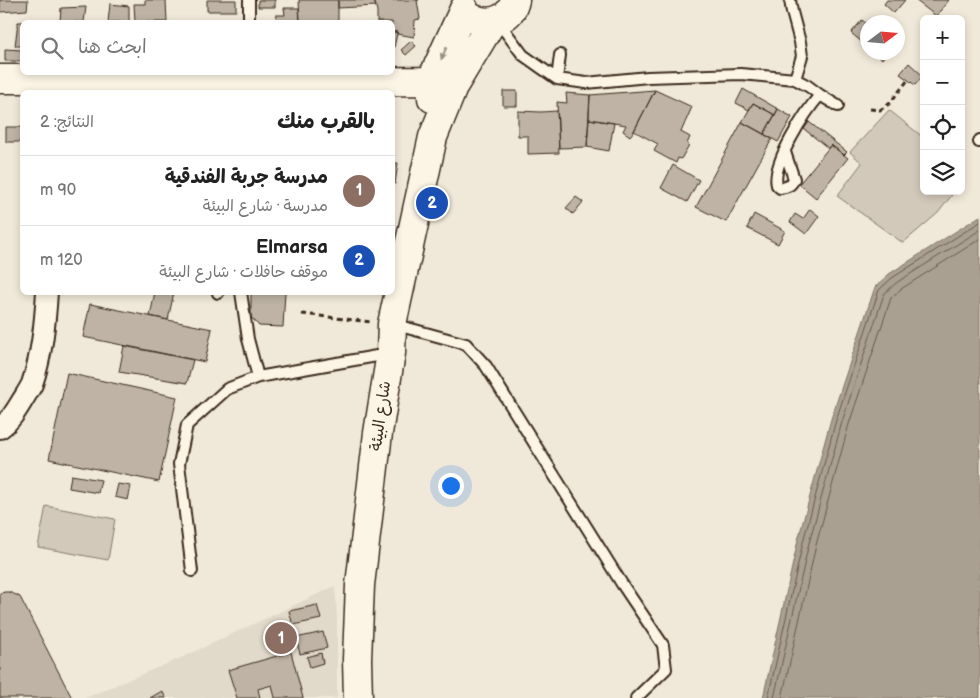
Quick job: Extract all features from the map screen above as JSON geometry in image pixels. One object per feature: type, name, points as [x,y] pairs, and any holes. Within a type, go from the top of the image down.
[{"type":"main road","points":[[462,5],[469,15],[476,20],[492,22],[505,17],[514,3]]},
{"type":"main road","name":"شارع البيئة","points":[[358,698],[357,660],[360,585],[378,433],[391,353],[392,324],[443,83],[462,5]]},
{"type":"main road","name":"شارع البيئة","points":[[443,83],[492,22]]},
{"type":"main road","points":[[0,79],[42,86],[212,88],[249,78],[443,83]]},
{"type":"street","points":[[0,428],[18,408],[31,386],[39,357],[47,295]]},
{"type":"lane","points":[[249,0],[249,20]]},
{"type":"lane","points":[[790,0],[802,56],[795,79]]},
{"type":"lane","points":[[514,3],[514,31],[523,55]]},
{"type":"lane","points":[[492,22],[505,31],[523,55],[557,79],[586,82],[648,77],[741,74],[795,79],[838,106]]},
{"type":"lane","points":[[557,79],[560,55]]},
{"type":"lane","points":[[785,152],[809,107],[820,95]]},
{"type":"lane","points":[[241,295],[248,339],[258,377]]},
{"type":"lane","points":[[392,324],[466,344],[486,366],[622,584],[664,646],[666,669],[636,698]]},
{"type":"lane","points":[[192,571],[179,464],[187,425],[227,389],[258,377],[391,353]]},
{"type":"path","points":[[870,109],[880,110],[889,104],[908,80]]},
{"type":"path","points":[[302,314],[392,324]]},
{"type":"shaded area","points":[[889,110],[920,135],[920,195],[952,195],[938,213],[903,243],[837,196],[862,163],[850,152]]},
{"type":"shaded area","points":[[46,506],[115,519],[108,560],[38,547]]},
{"type":"shaded area","points":[[335,586],[337,698],[85,698],[183,657]]},
{"type":"water","points":[[980,216],[980,698],[763,698],[798,540],[831,419],[875,287],[889,274]]},
{"type":"building","points":[[0,0],[28,0],[27,10],[0,12]]},
{"type":"building","points":[[145,0],[166,0],[167,20],[135,20],[134,4],[145,4]]},
{"type":"building","points":[[207,0],[236,0],[236,11],[207,11]]},
{"type":"building","points":[[258,0],[275,0],[275,7],[258,7]]},
{"type":"building","points":[[299,0],[338,0],[338,20],[300,20]]},
{"type":"building","points":[[338,0],[374,0],[376,6],[338,8]]},
{"type":"building","points":[[374,0],[417,0],[420,19],[415,20],[414,37],[397,34],[395,32],[395,20],[377,20]]},
{"type":"building","points":[[887,0],[905,0],[894,13],[884,4]]},
{"type":"building","points":[[915,0],[949,0],[937,15]]},
{"type":"building","points":[[110,4],[129,6],[129,20],[108,20]]},
{"type":"building","points":[[86,7],[84,20],[60,20],[61,8]]},
{"type":"building","points":[[284,8],[299,8],[300,20],[277,20],[276,15],[285,15]]},
{"type":"building","points":[[18,22],[20,22],[20,46],[15,46]]},
{"type":"building","points":[[860,22],[860,40],[851,33]]},
{"type":"building","points":[[411,41],[416,46],[406,55],[401,50]]},
{"type":"building","points":[[5,49],[20,50],[20,61],[5,61]]},
{"type":"building","points":[[909,63],[920,73],[920,79],[915,85],[900,74]]},
{"type":"building","points":[[743,89],[778,109],[775,115],[753,103],[749,110],[736,103]]},
{"type":"building","points":[[655,90],[692,107],[681,132],[690,137],[687,144],[689,145],[681,159],[678,158],[676,163],[654,151],[658,144],[634,131]]},
{"type":"building","points":[[655,90],[630,136],[623,131],[626,125],[589,119],[590,95]]},
{"type":"building","points":[[503,91],[517,91],[517,106],[503,106]]},
{"type":"building","points":[[566,93],[590,95],[587,147],[559,148],[557,102],[567,103]]},
{"type":"building","points":[[753,103],[775,115],[764,134],[742,122]]},
{"type":"building","points":[[778,109],[792,117],[778,142],[764,134]]},
{"type":"building","points":[[518,111],[557,111],[559,153],[528,154],[528,136],[518,136]]},
{"type":"building","points":[[589,119],[614,123],[609,151],[587,147]]},
{"type":"building","points":[[742,122],[772,139],[726,222],[696,207]]},
{"type":"building","points":[[809,122],[847,152],[844,155],[831,145],[828,148],[804,129]]},
{"type":"building","points":[[6,127],[20,127],[20,142],[6,142]]},
{"type":"building","points":[[831,145],[848,158],[816,198],[799,184]]},
{"type":"building","points":[[395,163],[398,163],[395,184]]},
{"type":"building","points":[[673,165],[699,180],[687,202],[661,188]]},
{"type":"building","points":[[576,197],[583,202],[573,214],[566,208]]},
{"type":"building","points":[[810,209],[819,216],[806,234],[790,222],[795,214],[803,219]]},
{"type":"building","points":[[754,214],[785,231],[778,244],[747,228]]},
{"type":"building","points":[[154,295],[173,295],[168,320],[150,316]]},
{"type":"building","points":[[251,295],[285,295],[283,327],[259,326],[251,317]]},
{"type":"building","points":[[90,304],[212,329],[205,362],[83,337]]},
{"type":"building","points":[[124,346],[193,360],[187,383],[119,372]]},
{"type":"building","points":[[67,373],[177,397],[159,482],[49,459]]},
{"type":"building","points":[[71,475],[101,480],[98,493],[69,488]]},
{"type":"building","points":[[118,484],[131,486],[128,500],[115,497]]},
{"type":"building","points":[[10,592],[20,597],[72,698],[0,698],[0,593]]},
{"type":"building","points":[[317,605],[321,619],[293,625],[289,611]]},
{"type":"building","points":[[323,632],[327,648],[300,654],[296,638]]},
{"type":"building","points":[[291,652],[303,698],[275,698],[272,685],[258,689],[260,698],[237,698],[228,670]]},
{"type":"building","points":[[321,653],[323,663],[310,667],[307,657]]},
{"type":"building","points":[[162,691],[166,698],[150,698]]},
{"type":"place","name":"Elmarsa","points":[[432,203]]},
{"type":"place","name":"مدرسة جربة الفندقية","points":[[281,638]]}]
